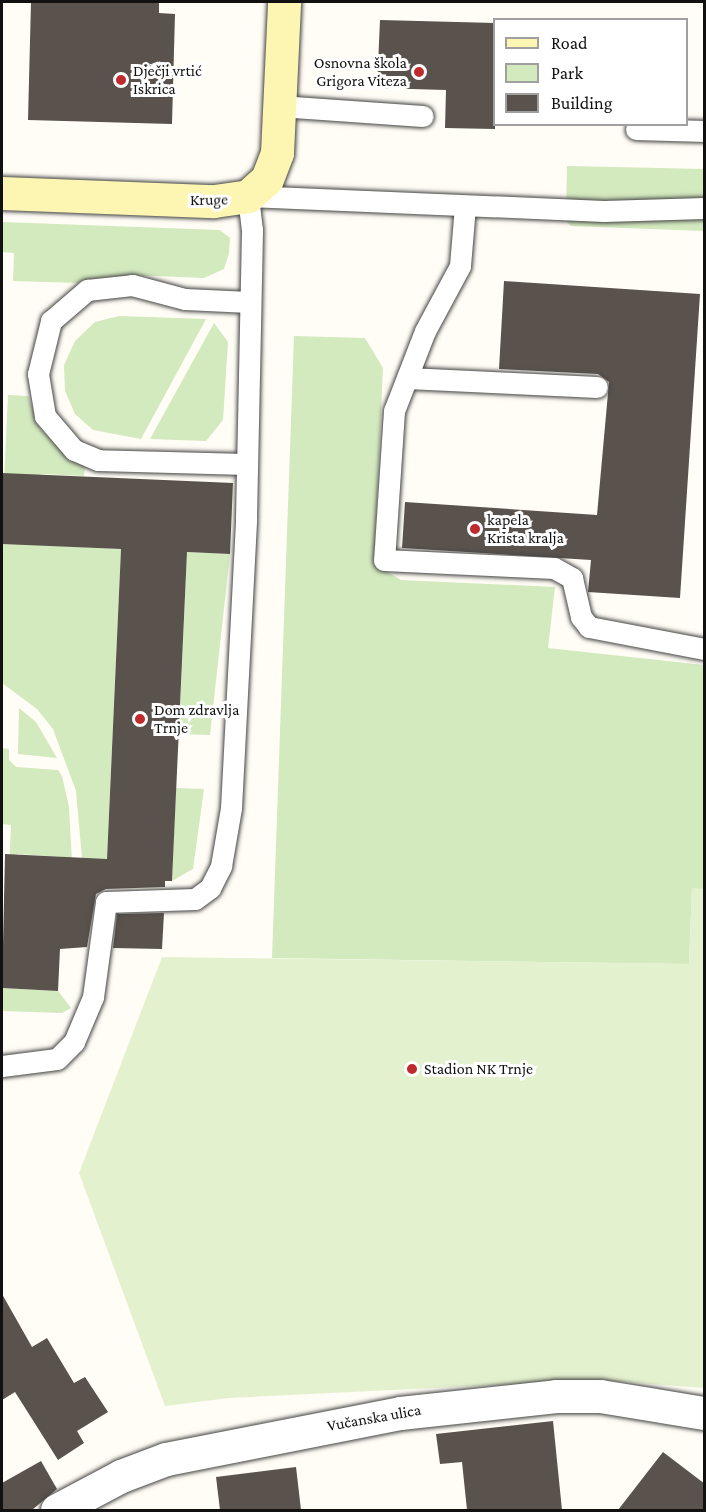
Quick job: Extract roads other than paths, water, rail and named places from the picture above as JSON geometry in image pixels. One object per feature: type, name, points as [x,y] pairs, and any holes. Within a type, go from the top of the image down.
[{"type":"street","name":"Kruge","points":[[2,193],[214,201],[248,196],[261,186],[273,167],[279,106],[284,2]]},
{"type":"street","name":"Vučanska ulica","points":[[57,1510],[121,1476],[166,1459],[409,1411],[556,1396],[600,1396],[705,1413]]},
{"type":"lane","points":[[279,106],[423,116]]},
{"type":"lane","points":[[636,129],[705,131]]},
{"type":"lane","points":[[2,1066],[57,1059],[74,1042],[93,997],[106,902],[195,899],[210,888],[221,866],[231,796],[246,464],[252,230],[248,196],[604,211],[705,208]]},
{"type":"lane","points":[[465,206],[460,266],[425,331],[394,411],[384,560],[554,568],[572,578],[581,618],[589,627],[705,649]]},
{"type":"lane","points":[[246,464],[98,460],[74,450],[45,416],[38,374],[51,321],[87,290],[132,285],[186,298],[249,302]]},
{"type":"lane","points":[[407,378],[597,387]]},
{"type":"place","name":"Osnovna škola Grigora Viteza","points":[[419,72]]},
{"type":"place","name":"Dječji vrtić Iskrica","points":[[121,80]]},
{"type":"place","name":"kapela Krista kralja","points":[[475,529]]},
{"type":"place","name":"Dom zdravlja Trnje","points":[[140,719]]},
{"type":"place","name":"Stadion NK Trnje","points":[[412,1069]]}]
